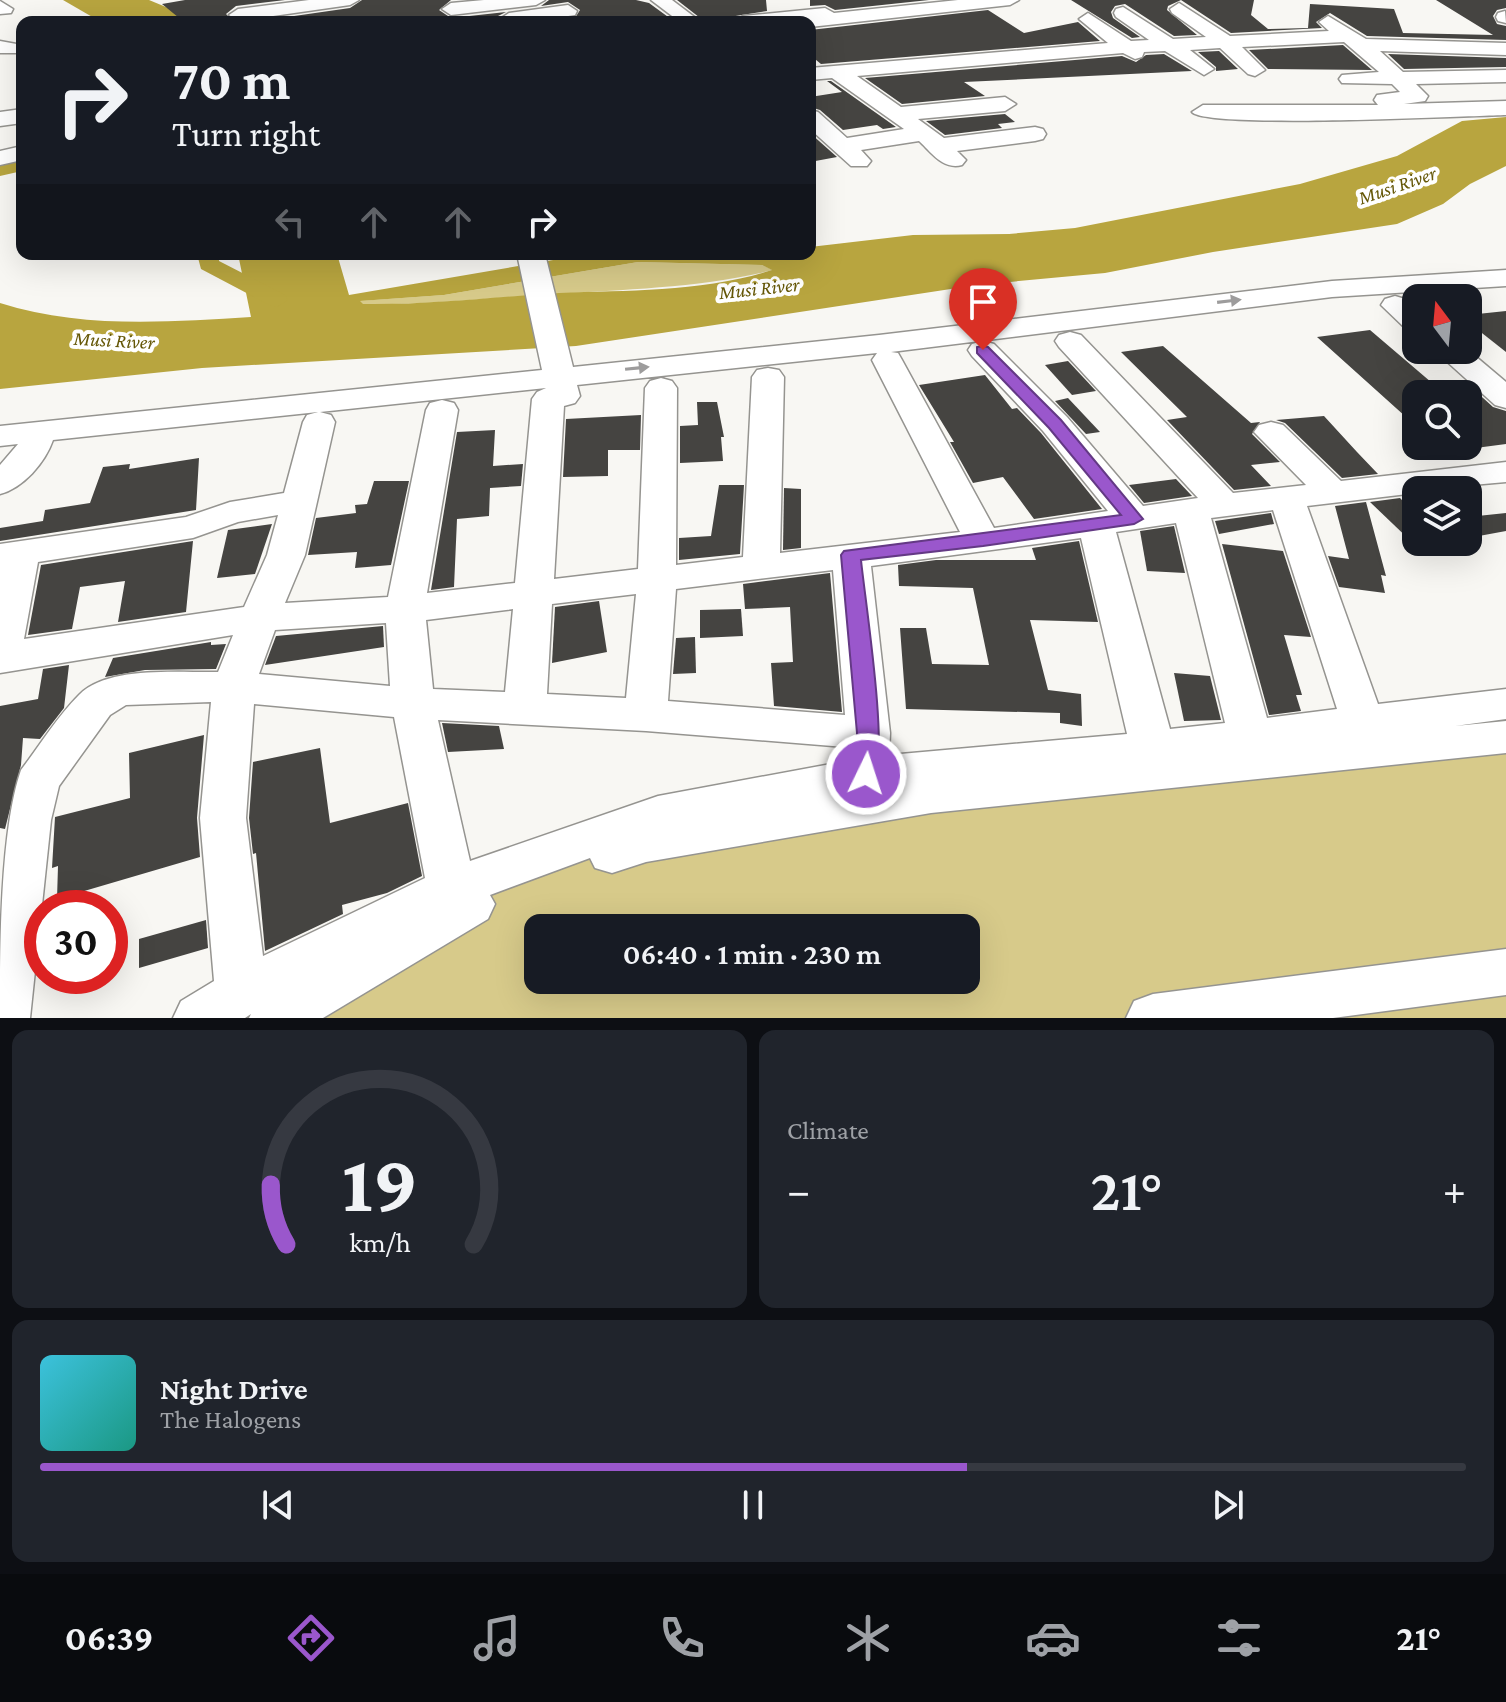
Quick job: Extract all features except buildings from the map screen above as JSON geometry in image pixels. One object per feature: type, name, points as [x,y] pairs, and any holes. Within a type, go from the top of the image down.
[{"type":"street","points":[[238,15],[301,3],[350,0]]},
{"type":"street","points":[[428,0],[451,13],[536,0]]},
{"type":"street","points":[[660,0],[683,16]]},
{"type":"street","points":[[799,16],[950,0]]},
{"type":"street","points":[[816,20],[1010,0]]},
{"type":"street","points":[[1179,9],[1224,41],[1255,70]]},
{"type":"street","points":[[532,16],[568,11]]},
{"type":"street","points":[[1123,13],[1204,69]]},
{"type":"street","points":[[1088,19],[1152,68]]},
{"type":"street","points":[[1231,20],[1275,58]]},
{"type":"street","points":[[1281,20],[1322,57]]},
{"type":"street","points":[[1327,21],[1355,41],[1417,96],[1361,102]]},
{"type":"street","points":[[816,74],[1128,47],[1299,38],[1506,49]]},
{"type":"street","points":[[1467,48],[1504,78]]},
{"type":"street","points":[[1073,52],[1101,66]]},
{"type":"street","points":[[997,58],[1016,78]]},
{"type":"street","points":[[837,72],[939,146]]},
{"type":"street","points":[[1349,79],[1504,78]]},
{"type":"street","points":[[897,114],[1005,104]]},
{"type":"street","points":[[1203,112],[1279,114],[1506,108]]},
{"type":"street","points":[[828,139],[939,146],[1035,134]]},
{"type":"street","points":[[828,139],[865,167]]},
{"type":"street","points":[[0,158],[13,170]]},
{"type":"street","points":[[525,709],[534,592],[557,383],[532,260]]},
{"type":"street","points":[[24,444],[1332,289],[1506,294]]},
{"type":"street","points":[[1482,298],[1506,294]]},
{"type":"street","points":[[0,436],[24,444],[319,422],[442,410],[557,383],[661,388],[887,360],[1402,311]]},
{"type":"street","points":[[1070,341],[1208,508],[1250,735]]},
{"type":"street","points":[[983,350],[1055,424],[1115,521],[1153,748]]},
{"type":"street","points":[[887,360],[983,541]]},
{"type":"street","points":[[1466,364],[1506,398]]},
{"type":"street","points":[[761,567],[768,377]]},
{"type":"street","points":[[646,715],[657,579],[661,388]]},
{"type":"street","points":[[442,410],[405,609],[413,703],[452,888]]},
{"type":"street","points":[[259,1005],[223,818],[234,687],[286,555],[319,422]]},
{"type":"street","points":[[1271,432],[1335,494]]},
{"type":"street","points":[[0,483],[6,480],[24,444]]},
{"type":"street","points":[[299,501],[230,513],[193,527],[10,555],[0,658],[259,618],[405,609],[983,541],[1208,508],[1506,472]]},
{"type":"street","points":[[1287,499],[1362,721]]},
{"type":"street","points":[[851,555],[867,753]]},
{"type":"street","points":[[3,1018],[14,828],[37,782],[95,704],[111,694],[129,689],[234,687],[413,703],[646,715],[867,753],[1153,748],[1506,704]]},
{"type":"street","points":[[200,1018],[259,1005],[466,906],[645,843],[931,795],[1506,737]]},
{"type":"street","points":[[259,1005],[452,888],[658,814],[867,753]]},
{"type":"street","points":[[1153,1018],[1506,972]]},
{"type":"shaded area","points":[[638,262],[762,265],[773,270],[718,281],[636,289],[410,303],[362,304],[359,301],[444,295]]},
{"type":"shaded area","points":[[1506,715],[1506,1018],[219,1018],[549,855]]},
{"type":"water","points":[[63,0],[149,0],[188,16],[91,16]]},
{"type":"water","name":"Musi River","points":[[1506,117],[1506,166],[1470,184],[1443,204],[1397,224],[1213,252],[1105,273],[977,285],[576,346],[202,368],[0,389],[0,303],[62,317],[125,322],[251,317],[239,260],[339,260],[349,295],[553,260],[816,260],[816,246],[913,235],[1009,234],[1075,228],[1300,184],[1397,156],[1462,121]],"holes":[[[638,262],[762,265],[772,270],[720,282],[666,289],[412,303],[363,304],[360,301],[444,295]]]},
{"type":"waterway","points":[[0,170],[16,166]]},
{"type":"waterway","points":[[209,260],[209,264],[277,300]]},
{"type":"route","points":[[866,774],[868,733],[851,555],[983,541],[1134,519],[1055,424],[983,350]]}]
